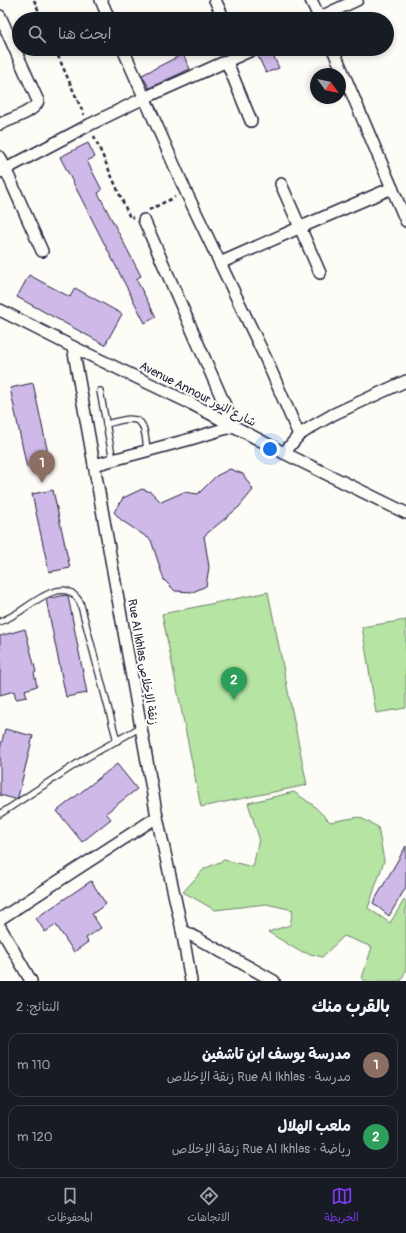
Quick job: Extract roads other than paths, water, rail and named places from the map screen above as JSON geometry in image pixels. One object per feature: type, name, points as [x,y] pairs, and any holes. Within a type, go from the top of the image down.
[{"type":"street","points":[[101,0],[106,12]]},
{"type":"street","points":[[215,0],[221,12]]},
{"type":"street","points":[[311,0],[316,12]]},
{"type":"street","points":[[331,12],[357,0]]},
{"type":"street","points":[[0,16],[12,43]]},
{"type":"street","points":[[0,124],[31,110],[36,106],[38,101],[18,56]]},
{"type":"street","points":[[126,56],[186,192],[266,358],[299,435]]},
{"type":"street","points":[[3,170],[144,98],[227,62],[234,56]]},
{"type":"street","points":[[336,56],[406,220]]},
{"type":"street","points":[[227,62],[251,121]]},
{"type":"street","points":[[0,157],[3,170],[42,251]]},
{"type":"street","points":[[282,184],[320,274]]},
{"type":"street","points":[[220,263],[392,188]]},
{"type":"street","points":[[94,465],[234,426],[142,215]]},
{"type":"street","name":"Avenue Annour شارع النور","points":[[0,310],[192,404],[284,453],[406,513]]},
{"type":"street","name":"Rue Al Ikhlas زنقة الإخلاص","points":[[73,347],[157,817],[182,930],[191,981]]},
{"type":"street","points":[[284,453],[299,435],[334,414],[406,381]]},
{"type":"street","points":[[0,919],[157,817]]},
{"type":"street","points":[[0,926],[31,981]]},
{"type":"street","points":[[182,930],[274,981]]},
{"type":"lane","points":[[100,391],[113,460]]},
{"type":"lane","points":[[106,424],[132,419],[138,421],[143,426],[147,451]]},
{"type":"lane","points":[[0,622],[22,611],[35,600],[46,594],[60,590],[71,592],[75,595],[80,602],[117,741]]},
{"type":"lane","points":[[0,814],[84,759],[141,727]]},
{"type":"place","name":"مدرسة يوسف ابن تاشفين","points":[[42,483]]},
{"type":"place","name":"ملعب الهلال","points":[[234,700]]}]
